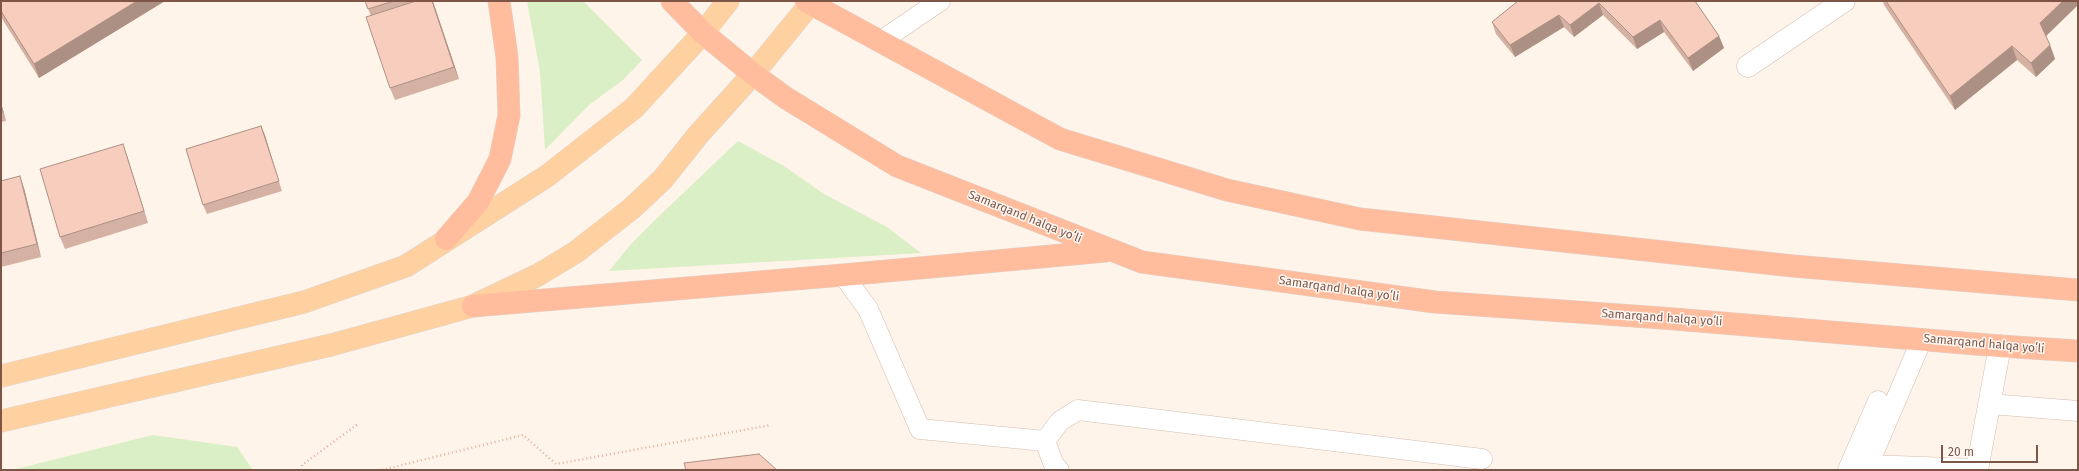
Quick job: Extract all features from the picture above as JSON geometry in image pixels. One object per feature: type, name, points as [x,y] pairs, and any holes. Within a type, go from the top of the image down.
[{"type":"highway","points":[[446,239],[478,202],[500,159],[509,115],[508,57],[499,1]]},
{"type":"highway","name":"Samarqand halqa yoʻli","points":[[672,1],[702,33],[786,98],[897,166],[1110,251],[1142,262],[1435,302],[1654,317],[2000,346],[2078,351]]},
{"type":"highway","points":[[808,3],[881,41],[1060,139],[1227,190],[1360,219],[1793,266],[2078,290]]},
{"type":"highway","points":[[473,306],[1110,251]]},
{"type":"main road","points":[[1,376],[304,302],[406,266],[446,239],[547,176],[634,108],[702,33],[728,1]]},
{"type":"main road","points":[[1,421],[331,345],[473,306],[538,275],[576,252],[631,209],[663,179],[698,135],[754,74],[808,3]]},
{"type":"street","points":[[1748,66],[1844,1]]},
{"type":"street","points":[[1977,470],[2000,346]]},
{"type":"lane","points":[[881,41],[940,1]]},
{"type":"lane","points":[[843,275],[868,309],[920,430],[1045,441]]},
{"type":"lane","points":[[1922,339],[1867,468],[1977,470]]},
{"type":"lane","points":[[1848,470],[1878,401]]},
{"type":"lane","points":[[1990,404],[2078,411]]},
{"type":"lane","points":[[1045,441],[1060,421],[1078,410],[1482,459]]},
{"type":"lane","points":[[1045,441],[1054,465],[1059,470]]},
{"type":"path","points":[[302,470],[302,465],[358,424]]},
{"type":"path","points":[[382,470],[523,435],[556,464],[771,425]]},
{"type":"green space","points":[[527,1],[583,1],[642,60],[623,80],[589,105],[545,150],[540,72]]},
{"type":"green space","points":[[738,141],[784,166],[824,194],[887,227],[921,253],[609,271],[631,244]]},
{"type":"green space","points":[[153,435],[237,447],[253,470],[12,470]]},
{"type":"building","points":[[1,1],[137,1],[34,64],[1,11]]},
{"type":"building","points":[[365,1],[394,1],[368,9]]},
{"type":"building","points":[[416,1],[432,1],[454,67],[390,88],[366,17]]},
{"type":"building","points":[[1518,1],[1695,1],[1719,36],[1688,58],[1660,20],[1633,37],[1599,3],[1570,25],[1559,15],[1510,45],[1492,22]]},
{"type":"building","points":[[1886,1],[2063,1],[2040,23],[2050,45],[2031,63],[2012,46],[1950,96]]},
{"type":"building","points":[[261,126],[279,181],[203,205],[186,149]]},
{"type":"building","points":[[123,144],[144,211],[60,237],[40,169]]},
{"type":"building","points":[[20,176],[37,244],[1,253],[1,181]]},
{"type":"building","points":[[759,454],[777,470],[686,470],[684,463]]}]
